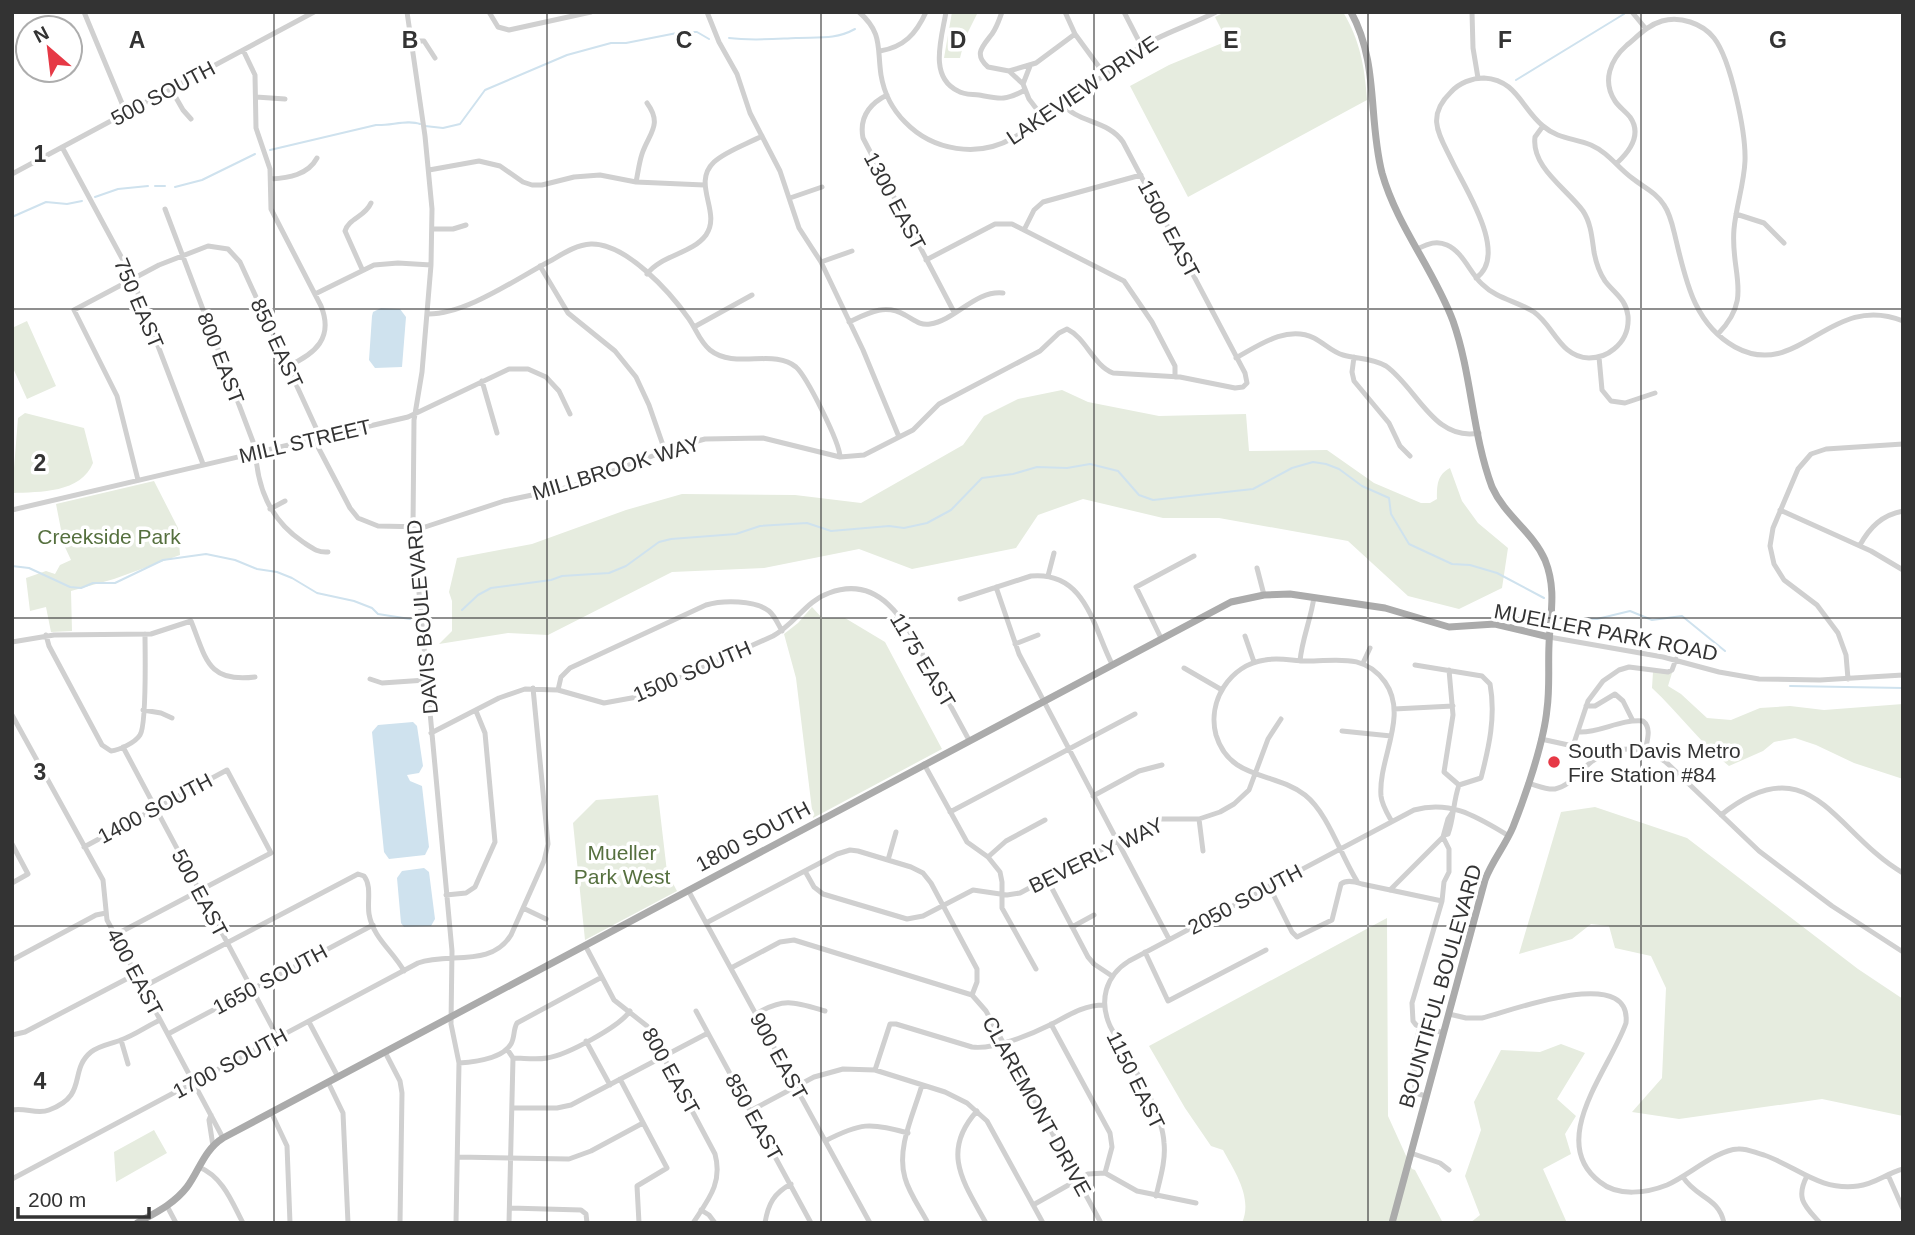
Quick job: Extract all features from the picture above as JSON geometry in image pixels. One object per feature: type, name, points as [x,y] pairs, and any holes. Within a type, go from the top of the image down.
[{"type":"main road","name":"BOUNTIFUL BOULEVARD","points":[[1351,12],[1362,35],[1370,62],[1377,146],[1383,177],[1392,201],[1454,324],[1494,493],[1508,514],[1533,540],[1546,562],[1553,598],[1549,637],[1548,702],[1541,739],[1508,836],[1485,880],[1392,1223]]},
{"type":"main road","name":"MUELLER PARK ROAD","points":[[1264,595],[1314,597],[1385,608],[1450,627],[1495,624],[1549,637]]},
{"type":"main road","name":"1800 SOUTH","points":[[137,1223],[167,1206],[187,1187],[213,1146],[223,1138],[1161,638],[1231,602],[1264,595]]},
{"type":"street","points":[[84,12],[127,113]]},
{"type":"street","name":"500 SOUTH","points":[[12,174],[314,12]]},
{"type":"street","name":"DAVIS BOULEVARD","points":[[407,12],[429,170],[432,229],[421,382],[415,414],[413,527],[452,958],[451,1017],[459,1063],[456,1223]]},
{"type":"street","points":[[489,12],[496,25],[506,30],[591,12]]},
{"type":"street","points":[[707,12],[719,42],[737,74],[748,109],[780,171],[799,228],[821,262],[899,437]]},
{"type":"street","name":"LAKEVIEW DRIVE","points":[[859,12],[876,33],[881,76],[887,95],[899,115],[916,131],[937,143],[957,148],[983,148],[1005,142],[1142,47],[1216,12]]},
{"type":"street","points":[[880,51],[907,41],[926,12]]},
{"type":"street","points":[[946,12],[939,62],[942,76],[950,87],[961,93],[1002,100],[1024,87],[1030,65]]},
{"type":"street","points":[[1002,12],[996,28],[980,48],[979,55],[988,67],[1009,71],[1030,65],[1049,55],[1075,34]]},
{"type":"street","points":[[1065,12],[1075,34],[1105,75]]},
{"type":"street","points":[[1124,12],[1142,47]]},
{"type":"street","points":[[1472,12],[1473,54],[1479,78]]},
{"type":"street","points":[[1632,12],[1646,29]]},
{"type":"street","points":[[1617,163],[1632,145],[1634,129],[1629,117],[1611,94],[1609,69],[1618,53],[1646,29],[1663,21],[1683,20],[1702,27],[1719,46],[1736,100],[1744,144],[1744,170],[1733,248],[1739,299],[1732,317],[1718,334]]},
{"type":"street","points":[[411,41],[424,41],[435,58]]},
{"type":"street","points":[[243,50],[255,75],[256,133],[269,165],[272,213],[315,294],[325,320],[322,339],[310,355],[288,366]]},
{"type":"street","points":[[1009,71],[1024,87],[1042,116]]},
{"type":"street","points":[[1476,278],[1483,273],[1487,264],[1487,238],[1453,162],[1441,142],[1437,123],[1441,107],[1450,92],[1464,82],[1479,78],[1497,80],[1513,89],[1543,126],[1561,137],[1596,148],[1654,193],[1666,208],[1692,299],[1704,319],[1732,345],[1752,354],[1770,356],[1786,352],[1847,318],[1883,316],[1903,321]]},
{"type":"street","points":[[171,89],[191,119]]},
{"type":"street","name":"1300 EAST","points":[[887,95],[866,112],[862,124],[863,138],[954,312]]},
{"type":"street","points":[[256,97],[285,99]]},
{"type":"street","name":"1500 EAST","points":[[1061,102],[1076,116],[1102,124],[1116,134],[1126,147],[1246,376],[1246,385]]},
{"type":"street","points":[[636,182],[642,154],[655,123],[647,103]]},
{"type":"street","points":[[1417,249],[1431,242],[1449,245],[1456,250],[1476,278],[1493,293],[1538,315],[1560,344],[1573,354],[1586,358],[1599,357],[1612,350],[1622,340],[1628,322],[1627,310],[1622,298],[1605,281],[1597,267],[1590,227],[1583,212],[1538,157],[1534,145],[1535,137],[1543,126]]},
{"type":"street","points":[[647,274],[654,266],[695,244],[705,235],[711,218],[704,185],[707,172],[717,160],[762,136]]},
{"type":"street","name":"750 EAST","points":[[62,147],[132,279],[203,464]]},
{"type":"street","points":[[271,179],[295,176],[312,166],[317,158]]},
{"type":"street","points":[[429,170],[479,161],[500,166],[531,185],[590,175],[636,182],[704,185]]},
{"type":"street","points":[[1024,230],[1034,210],[1043,202],[1141,175]]},
{"type":"street","points":[[790,198],[822,187]]},
{"type":"street","points":[[362,269],[345,231],[349,222],[366,212],[371,203]]},
{"type":"street","name":"800 EAST","points":[[165,209],[256,452],[270,509],[290,533],[319,552],[328,552]]},
{"type":"street","points":[[1736,214],[1764,223],[1784,243]]},
{"type":"street","points":[[926,260],[995,224],[1009,223],[1024,230],[1124,281],[1152,322],[1175,366],[1175,377]]},
{"type":"street","points":[[432,229],[453,229],[466,225]]},
{"type":"street","points":[[426,314],[438,314],[489,296],[575,247],[595,244],[609,247],[622,253],[673,298],[705,345],[723,357],[782,360],[796,368],[837,441],[840,457]]},
{"type":"street","name":"850 EAST","points":[[183,256],[213,246],[232,251],[240,262],[288,366],[317,430],[317,438]]},
{"type":"street","points":[[821,262],[852,251]]},
{"type":"street","points":[[138,480],[117,396],[74,310],[183,256]]},
{"type":"street","points":[[315,294],[362,269],[389,262],[430,265]]},
{"type":"street","points":[[540,265],[568,313],[615,351],[636,377],[649,404],[665,451]]},
{"type":"street","points":[[849,322],[872,311],[885,309],[899,312],[927,325],[985,296],[1003,293]]},
{"type":"street","points":[[694,327],[752,296]]},
{"type":"street","name":"MILLBROOK WAY","points":[[317,438],[317,447],[358,518],[373,525],[413,527],[436,525],[504,501],[570,486],[665,451],[714,438],[758,438],[840,457],[864,455],[919,426],[939,404],[1037,352],[1067,329],[1075,334],[1111,373],[1175,377],[1235,388],[1246,385]]},
{"type":"street","points":[[1236,358],[1275,337],[1290,334],[1307,336],[1336,352],[1373,360],[1390,368],[1437,422],[1462,435],[1479,433]]},
{"type":"street","points":[[1354,357],[1354,381],[1389,424],[1402,450],[1410,456]]},
{"type":"street","points":[[1599,357],[1602,390],[1611,401],[1625,403],[1655,393]]},
{"type":"street","name":"MILL STREET","points":[[12,510],[415,414],[509,369],[534,370],[551,381],[570,414]]},
{"type":"street","points":[[482,381],[497,433]]},
{"type":"street","points":[[1848,679],[1846,655],[1838,634],[1817,605],[1784,580],[1774,564],[1771,537],[1801,463],[1815,451],[1903,444]]},
{"type":"street","points":[[270,509],[285,501]]},
{"type":"street","points":[[1780,510],[1860,545],[1903,570]]},
{"type":"street","points":[[1860,545],[1878,521],[1903,511]]},
{"type":"street","points":[[1048,576],[1054,553]]},
{"type":"street","points":[[1161,638],[1136,587],[1194,555]]},
{"type":"street","points":[[1257,568],[1264,595]]},
{"type":"street","points":[[960,599],[1031,576],[1048,576],[1068,586],[1085,603],[1094,617],[1112,664]]},
{"type":"street","points":[[996,587],[1015,644],[1043,701],[1169,939]]},
{"type":"street","name":"1500 SOUTH","points":[[431,733],[507,695],[533,688],[558,690],[604,703],[637,697],[782,631],[811,603],[825,594],[845,589],[865,591]]},
{"type":"street","name":"1175 EAST","points":[[865,591],[886,602],[904,621],[969,740]]},
{"type":"street","points":[[1300,661],[1302,639],[1311,616],[1314,597]]},
{"type":"street","points":[[558,690],[561,677],[570,668],[706,605],[719,603],[759,606],[772,614],[782,631]]},
{"type":"street","points":[[14,639],[46,635],[145,634],[191,621],[206,656],[217,672],[229,678],[255,677]]},
{"type":"street","points":[[46,635],[49,646],[102,745],[111,751],[123,747],[140,735],[144,710],[145,634]]},
{"type":"street","points":[[1015,644],[1038,635]]},
{"type":"street","points":[[1245,636],[1254,662]]},
{"type":"street","name":"MUELLER PARK ROAD","points":[[1549,637],[1676,659],[1718,672],[1759,679],[1848,679],[1903,675]]},
{"type":"street","points":[[1363,663],[1370,648]]},
{"type":"street","points":[[1357,881],[1320,812],[1309,798],[1295,788],[1233,763],[1224,753],[1218,739],[1214,716],[1222,690],[1235,673],[1254,662],[1269,659],[1346,659],[1363,663],[1377,673],[1392,695],[1394,709],[1381,796],[1391,820]]},
{"type":"street","points":[[1541,739],[1571,746],[1575,744],[1586,706],[1598,685],[1619,670],[1635,667],[1667,673],[1672,670],[1676,659]]},
{"type":"street","points":[[1415,665],[1482,676],[1489,681],[1492,726],[1481,778],[1459,785]]},
{"type":"street","points":[[1184,668],[1222,690]]},
{"type":"street","points":[[1449,670],[1453,706],[1444,772],[1459,785]]},
{"type":"street","points":[[370,679],[382,683],[426,680]]},
{"type":"street","name":"1700 SOUTH","points":[[12,1179],[423,961],[483,956],[499,948],[511,935],[544,861],[548,844],[533,688]]},
{"type":"street","points":[[1586,706],[1595,706],[1615,694],[1623,701],[1633,721]]},
{"type":"street","points":[[1394,709],[1453,706]]},
{"type":"street","points":[[144,710],[172,718]]},
{"type":"street","points":[[446,895],[466,893],[475,887],[495,842],[485,733],[476,710]]},
{"type":"street","points":[[950,812],[1135,714]]},
{"type":"street","name":"400 EAST","points":[[12,715],[104,882],[106,913],[115,935],[223,1138]]},
{"type":"street","name":"BEVERLY WAY","points":[[805,871],[814,887],[823,894],[899,918],[919,917],[973,890],[1002,894],[1020,892],[1159,819],[1199,819],[1220,812],[1239,801],[1249,790],[1268,739],[1281,719]]},
{"type":"street","points":[[1579,732],[1643,721],[1647,724],[1648,735],[1645,751]]},
{"type":"street","points":[[1342,731],[1391,736]]},
{"type":"street","name":"500 EAST","points":[[123,747],[278,1038]]},
{"type":"street","points":[[1527,783],[1555,789],[1568,783],[1608,752],[1629,749],[1645,751],[1668,764],[1759,851],[1855,921],[1898,944],[1903,951]]},
{"type":"street","points":[[925,764],[967,842],[988,857],[1001,877],[1004,912],[1036,969]]},
{"type":"street","points":[[1093,796],[1139,771],[1162,765]]},
{"type":"street","name":"1400 SOUTH","points":[[84,846],[227,770],[271,853],[199,891]]},
{"type":"street","points":[[1391,890],[1449,830],[1459,785]]},
{"type":"street","points":[[1721,816],[1743,798],[1758,791],[1783,788],[1801,792],[1825,806],[1872,851],[1903,873]]},
{"type":"street","name":"2050 SOUTH","points":[[1112,976],[1122,965],[1145,952],[1391,820],[1422,808],[1453,810],[1476,816],[1508,836]]},
{"type":"street","points":[[1199,819],[1203,851]]},
{"type":"street","points":[[988,857],[1006,841],[1045,820]]},
{"type":"street","points":[[888,860],[896,832]]},
{"type":"street","points":[[1444,836],[1449,849],[1449,873],[1444,881],[1442,901],[1423,971],[1412,998],[1413,1021],[1420,1027],[1444,1033]]},
{"type":"street","points":[[12,845],[28,874],[12,883]]},
{"type":"street","points":[[706,923],[837,854],[850,850],[888,860],[923,873],[943,905],[977,969],[977,982],[972,995]]},
{"type":"street","points":[[143,987],[353,875],[360,874],[367,879],[369,915],[373,925],[384,946],[404,971]]},
{"type":"street","points":[[1401,893],[1404,878]]},
{"type":"street","points":[[875,1070],[887,1025],[890,1024],[972,1047],[988,1047],[1051,1024],[1085,1007],[1104,1005],[1112,976],[1091,960],[1046,879]]},
{"type":"street","points":[[1269,886],[1297,937],[1332,920],[1341,884],[1346,881],[1357,881],[1442,901]]},
{"type":"street","name":"900 EAST","points":[[688,890],[870,1223]]},
{"type":"street","points":[[115,935],[199,891]]},
{"type":"street","points":[[523,908],[546,919]]},
{"type":"street","points":[[12,960],[96,915],[106,913]]},
{"type":"street","points":[[1072,927],[1094,915]]},
{"type":"street","name":"1650 SOUTH","points":[[168,1034],[373,925]]},
{"type":"street","name":"CLAREMONT DRIVE","points":[[731,968],[780,942],[794,940],[972,995],[983,1006],[1101,1223]]},
{"type":"street","name":"800 EAST","points":[[585,945],[614,1000],[645,1023],[717,1160],[717,1181],[693,1223]]},
{"type":"street","points":[[1145,952],[1168,1001],[1266,950]]},
{"type":"street","points":[[12,1035],[26,1032],[136,974]]},
{"type":"street","points":[[459,1063],[478,1062],[506,1049],[512,1043],[517,1023],[602,977]]},
{"type":"street","points":[[1449,1014],[1482,1018],[1580,994],[1605,994],[1620,1000],[1627,1014],[1626,1023],[1581,1121],[1578,1143],[1581,1158],[1599,1182],[1618,1190],[1637,1192],[1655,1188],[1683,1177],[1727,1151],[1737,1149],[1779,1161],[1825,1185],[1853,1187],[1872,1183],[1903,1169]]},
{"type":"street","points":[[756,1014],[772,1005],[787,1001],[825,1011]]},
{"type":"street","name":"1150 EAST","points":[[1104,1005],[1110,1026],[1161,1126],[1164,1157],[1156,1196]]},
{"type":"street","points":[[513,1058],[552,1057],[620,1023],[630,1011]]},
{"type":"street","name":"850 EAST","points":[[696,1011],[811,1223]]},
{"type":"street","points":[[12,1110],[23,1108],[42,1112],[63,1103],[76,1089],[81,1067],[87,1056],[99,1047],[121,1040],[160,1020]]},
{"type":"street","points":[[309,1022],[338,1077]]},
{"type":"street","points":[[1051,1024],[1110,1133],[1112,1147],[1105,1173]]},
{"type":"street","points":[[1420,1027],[1414,1050],[1415,1093],[1426,1096]]},
{"type":"street","points":[[512,1108],[564,1107],[708,1033]]},
{"type":"street","points":[[121,1040],[128,1064]]},
{"type":"street","points":[[586,1041],[610,1085]]},
{"type":"street","points":[[506,1049],[513,1058],[509,1223]]},
{"type":"street","points":[[385,1052],[400,1081],[402,1093],[400,1223]]},
{"type":"street","points":[[750,1111],[814,1077],[851,1068],[875,1070],[957,1097],[977,1111],[991,1127],[1043,1223]]},
{"type":"street","points":[[620,1079],[667,1168],[637,1186],[639,1223]]},
{"type":"street","points":[[328,1082],[343,1113],[348,1223]]},
{"type":"street","points":[[922,1085],[902,1158],[904,1175],[928,1223]]},
{"type":"street","points":[[977,1111],[960,1138],[957,1159],[961,1177],[986,1223]]},
{"type":"street","points":[[271,1112],[287,1146],[290,1223]]},
{"type":"street","name":"400 EAST","points":[[211,1115],[209,1120],[213,1146]]},
{"type":"street","points":[[458,1157],[577,1157],[643,1123]]},
{"type":"street","points":[[825,1141],[853,1127],[866,1124],[881,1125],[908,1133]]},
{"type":"street","points":[[1411,1153],[1440,1163],[1449,1170]]},
{"type":"street","points":[[199,1167],[219,1180],[243,1223]]},
{"type":"street","points":[[1033,1205],[1092,1173],[1105,1173],[1132,1189],[1156,1196],[1196,1203]]},
{"type":"street","points":[[1888,1175],[1903,1209]]},
{"type":"street","points":[[1807,1176],[1801,1188],[1801,1196],[1820,1223]]},
{"type":"street","points":[[1683,1177],[1692,1188],[1718,1206],[1724,1223]]},
{"type":"street","points":[[765,1223],[772,1199],[790,1184]]},
{"type":"street","points":[[167,1206],[176,1223]]},
{"type":"street","points":[[510,1208],[584,1212],[587,1223]]},
{"type":"street","points":[[701,1210],[709,1214],[715,1223]]},
{"type":"green space","points":[[952,12],[978,12],[965,38],[960,58],[944,58]]},
{"type":"green space","points":[[1225,12],[1343,12],[1361,54],[1367,100],[1188,197],[1130,86],[1169,65],[1227,41],[1215,17]]},
{"type":"green space","points":[[27,321],[56,386],[27,399],[12,366],[12,328]]},
{"type":"green space","points":[[1062,390],[1088,402],[1159,416],[1246,414],[1249,451],[1327,450],[1374,483],[1421,503],[1430,503],[1437,499],[1439,481],[1442,474],[1450,468],[1462,501],[1478,523],[1508,548],[1502,588],[1459,609],[1408,596],[1348,541],[1219,518],[1163,518],[1083,499],[1038,515],[1016,548],[912,569],[859,549],[764,568],[672,572],[548,635],[508,633],[439,644],[452,631],[452,601],[449,592],[457,558],[532,544],[626,510],[682,494],[795,495],[861,503],[963,445],[984,416],[1018,399]]},
{"type":"green space","points":[[25,413],[84,428],[93,463],[87,473],[79,480],[58,489],[12,493],[18,418]]},
{"type":"green space","name":"Creekside Park","points":[[154,481],[178,528],[180,555],[71,591],[72,631],[51,632],[46,607],[30,611],[26,578],[46,571],[55,574],[60,565],[71,560],[64,545],[56,504]]},
{"type":"green space","points":[[812,607],[822,618],[845,618],[885,642],[942,749],[813,818],[796,678],[784,634]]},
{"type":"green space","points":[[1653,672],[1672,673],[1668,686],[1707,718],[1731,720],[1760,708],[1790,706],[1824,710],[1903,704],[1903,779],[1854,763],[1795,738],[1774,742],[1763,751],[1729,766],[1652,688]]},
{"type":"green space","name":"Mueller Park West","points":[[658,795],[667,872],[677,891],[585,940],[573,823],[596,800]]},
{"type":"green space","points":[[1595,807],[1687,838],[1858,969],[1903,999],[1903,1116],[1822,1099],[1679,1119],[1632,1112],[1662,1078],[1666,988],[1651,956],[1615,948],[1609,926],[1591,924],[1572,939],[1519,954],[1561,812]]},
{"type":"green space","points":[[1387,918],[1388,1116],[1412,1169],[1415,1170],[1443,1223],[1242,1223],[1245,1214],[1244,1195],[1233,1167],[1223,1150],[1211,1146],[1149,1046]]},
{"type":"green space","points":[[1561,1044],[1585,1053],[1557,1099],[1576,1116],[1565,1134],[1571,1154],[1543,1169],[1567,1223],[1470,1223],[1480,1215],[1465,1176],[1481,1130],[1474,1102],[1501,1050],[1540,1052]]},
{"type":"green space","points":[[154,1130],[167,1153],[116,1182],[114,1152]]},
{"type":"water","points":[[381,308],[400,309],[406,317],[402,367],[375,368],[369,360],[372,316],[373,312]]},
{"type":"water","points":[[413,722],[417,726],[423,766],[419,773],[407,775],[410,781],[422,786],[429,847],[425,855],[389,859],[384,852],[372,732],[378,725]]},
{"type":"water","points":[[424,868],[429,872],[435,919],[431,926],[404,927],[401,923],[397,878],[402,871]]},
{"type":"waterway","points":[[1516,80],[1624,14]]},
{"type":"waterway","points":[[729,38],[754,40],[826,37],[855,29]]},
{"type":"waterway","points":[[425,126],[443,128],[460,124],[485,90],[567,55],[611,43],[626,43],[682,32],[697,32],[709,39]]},
{"type":"waterway","points":[[270,150],[376,125],[410,122],[420,124]]},
{"type":"waterway","points":[[175,187],[202,180],[255,154]]},
{"type":"waterway","points":[[95,197],[118,189],[148,186]]},
{"type":"waterway","points":[[155,186],[165,186]]},
{"type":"waterway","points":[[12,217],[46,202],[67,204],[82,201]]},
{"type":"waterway","points":[[462,610],[478,595],[491,588],[551,580],[562,576],[609,573],[626,566],[659,542],[671,539],[736,534],[760,526],[807,523],[831,531],[889,526],[904,528],[927,523],[951,510],[982,478],[1013,474],[1037,467],[1067,468],[1090,464],[1118,471],[1139,495],[1153,500],[1253,489],[1292,468],[1313,462],[1326,464],[1339,469],[1362,486],[1389,498],[1391,514],[1409,544],[1452,564],[1470,565],[1497,573],[1544,598]]},
{"type":"waterway","points":[[12,566],[29,568],[70,587],[81,588],[93,583],[115,583],[163,560],[206,554],[277,572],[317,593],[354,601],[372,608],[378,614],[410,619]]},
{"type":"waterway","points":[[1571,618],[1597,619],[1630,611],[1652,620],[1682,616],[1725,651]]},
{"type":"waterway","points":[[1790,686],[1903,688]]},
{"type":"place","name":"South Davis Metro Fire Station #84","points":[[1554,762]]}]
